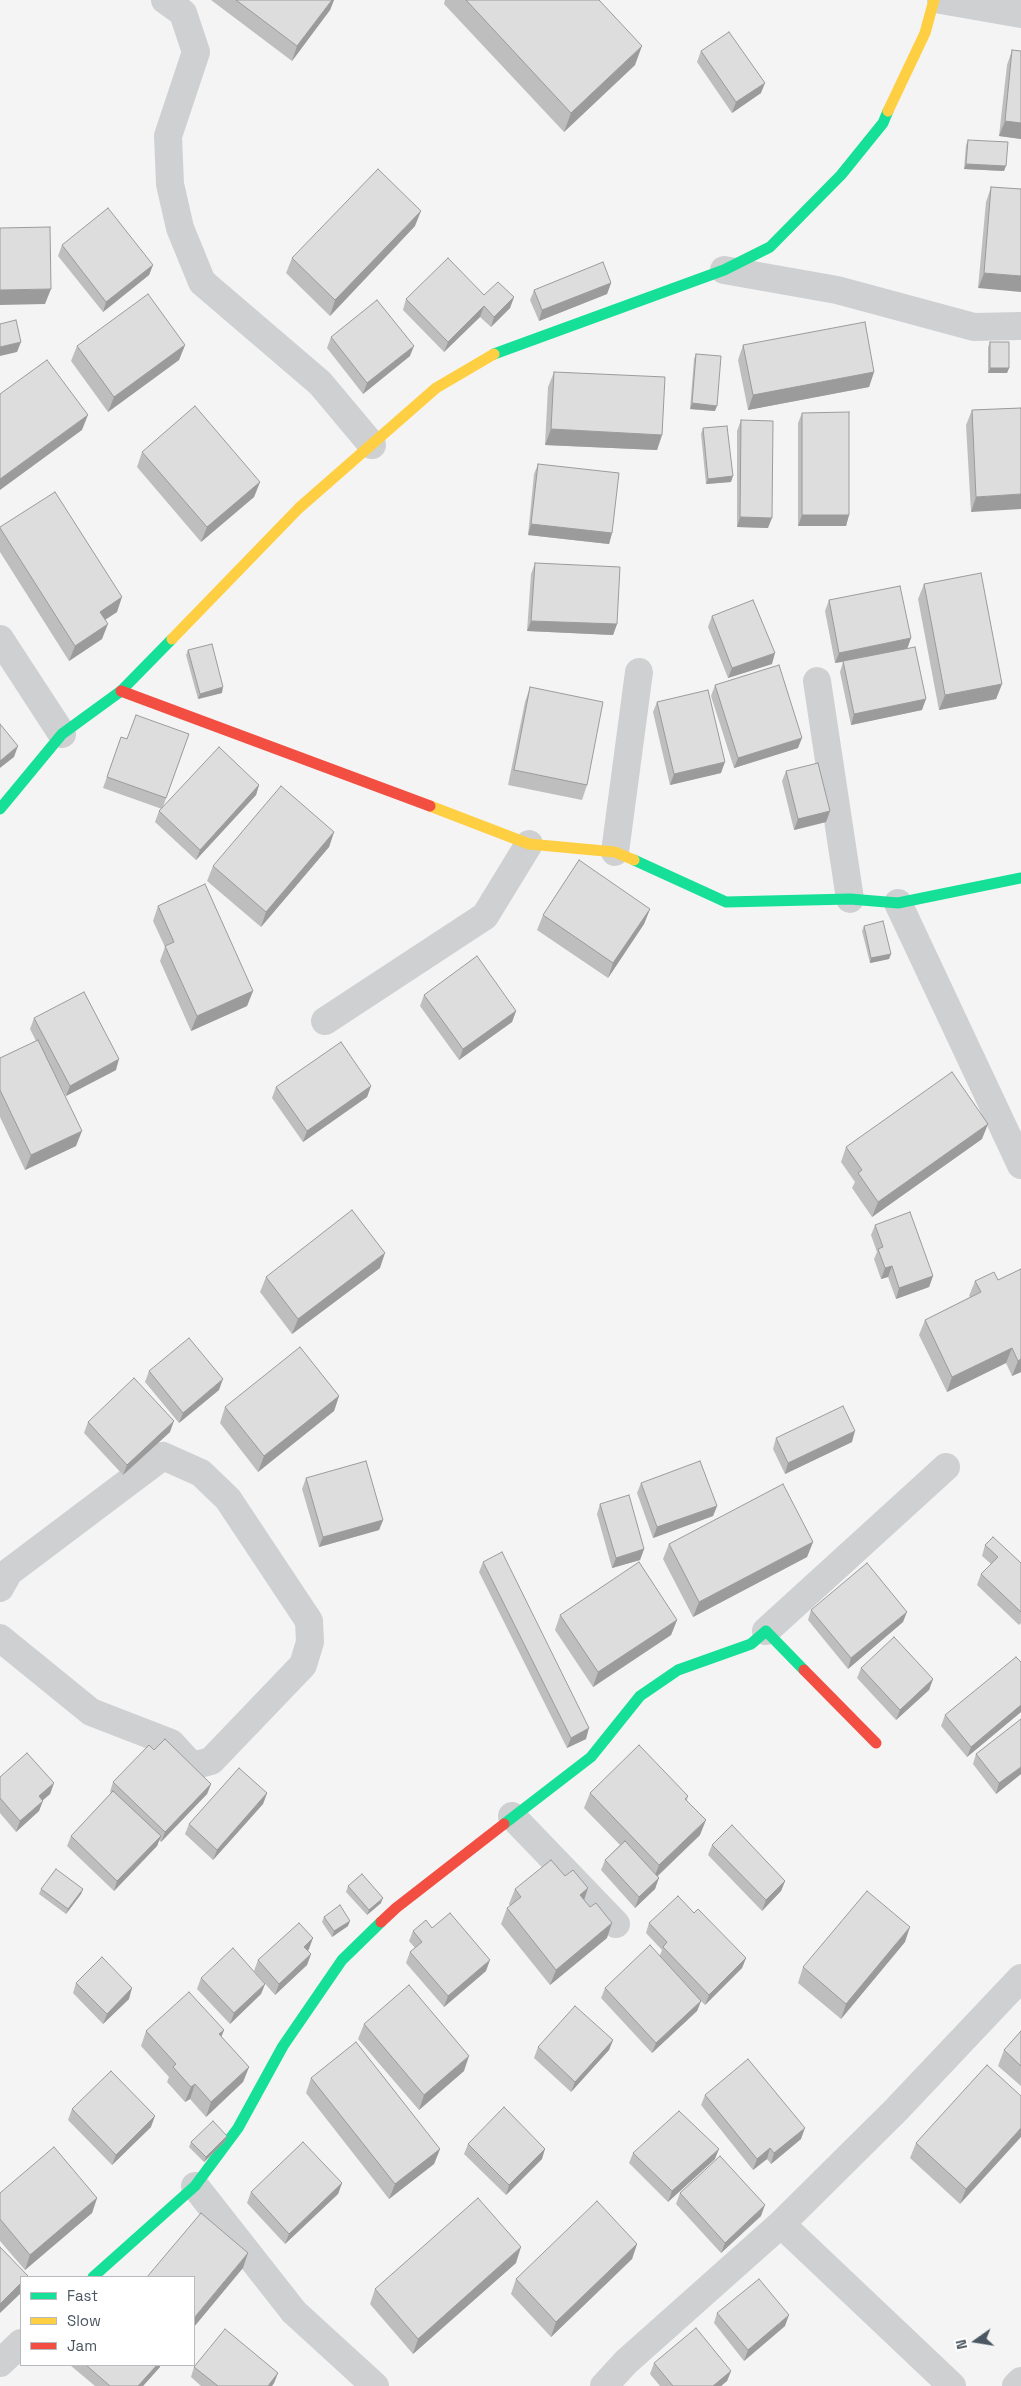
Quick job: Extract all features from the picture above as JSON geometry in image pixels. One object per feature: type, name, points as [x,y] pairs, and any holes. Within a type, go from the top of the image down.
[{"type":"street","points":[[165,0],[183,13],[196,52],[168,136],[170,184],[180,228],[202,282],[320,383],[372,445]]},
{"type":"street","points":[[0,809],[62,734],[121,691],[299,508],[436,388],[491,355],[724,270],[770,247],[841,175],[883,123],[925,33],[934,0]]},
{"type":"street","points":[[941,0],[1021,14]]},
{"type":"street","points":[[724,270],[837,290],[974,327],[1021,326]]},
{"type":"street","points":[[0,639],[62,734]]},
{"type":"street","points":[[614,852],[639,672]]},
{"type":"street","points":[[817,681],[850,899]]},
{"type":"street","points":[[121,691],[203,720],[529,844],[614,852],[726,902],[850,899],[898,903],[1021,878]]},
{"type":"street","points":[[325,1021],[485,916],[529,844]]},
{"type":"street","points":[[898,903],[1021,1165]]},
{"type":"street","points":[[0,1588],[9,1572],[163,1456],[201,1473],[228,1499],[309,1621],[310,1642],[303,1665],[211,1761],[192,1766],[171,1744],[91,1712],[0,1638]]},
{"type":"street","points":[[93,2276],[195,2186],[238,2128],[283,2046],[342,1960],[396,1908],[512,1816],[591,1757],[621,1717],[640,1696],[678,1670],[751,1644],[766,1632],[946,1467]]},
{"type":"street","points":[[766,1632],[876,1743]]},
{"type":"street","points":[[512,1816],[616,1924]]},
{"type":"street","points":[[604,2386],[626,2362],[781,2224],[896,2110],[1021,1978]]},
{"type":"street","points":[[195,2186],[294,2312],[375,2386]]},
{"type":"street","points":[[781,2224],[952,2386]]},
{"type":"street","points":[[0,2364],[20,2344]]},
{"type":"street","points":[[1016,2386],[1021,2382]]},
{"type":"building","points":[[236,0],[332,0],[297,46]]},
{"type":"building","points":[[466,0],[599,0],[642,46],[571,113]]},
{"type":"building","points":[[729,32],[765,83],[736,102],[701,51]]},
{"type":"building","points":[[1012,50],[1021,51],[1021,123],[1005,121]]},
{"type":"building","points":[[968,140],[1008,142],[1006,166],[966,164]]},
{"type":"building","points":[[378,169],[421,211],[335,300],[292,258]]},
{"type":"building","points":[[991,187],[1021,189],[1021,276],[984,273]]},
{"type":"building","points":[[108,208],[153,265],[106,302],[62,245]]},
{"type":"building","points":[[50,227],[51,289],[0,290],[0,228]]},
{"type":"building","points":[[448,258],[484,295],[498,282],[514,297],[494,317],[484,306],[448,342],[406,299]]},
{"type":"building","points":[[603,262],[611,283],[542,310],[534,290]]},
{"type":"building","points":[[148,294],[185,345],[114,397],[77,346]]},
{"type":"building","points":[[377,300],[414,346],[367,383],[331,337]]},
{"type":"building","points":[[16,320],[21,342],[0,347],[0,324]]},
{"type":"building","points":[[865,322],[874,372],[753,395],[743,345]]},
{"type":"building","points":[[990,342],[1009,342],[1009,368],[990,368]]},
{"type":"building","points":[[696,354],[721,356],[717,406],[692,403]]},
{"type":"building","points":[[47,360],[88,415],[0,479],[0,394]]},
{"type":"building","points":[[554,372],[665,377],[662,435],[551,429]]},
{"type":"building","points":[[195,406],[260,482],[207,527],[142,452]]},
{"type":"building","points":[[1021,408],[1021,494],[976,497],[972,410]]},
{"type":"building","points":[[849,412],[849,515],[802,515],[802,413]]},
{"type":"building","points":[[741,420],[773,421],[772,518],[740,517]]},
{"type":"building","points":[[727,426],[733,476],[708,479],[703,428]]},
{"type":"building","points":[[538,464],[619,473],[612,533],[531,524]]},
{"type":"building","points":[[55,492],[122,597],[100,612],[108,624],[75,646],[0,528]]},
{"type":"building","points":[[535,563],[620,567],[617,624],[531,621]]},
{"type":"building","points":[[981,573],[1002,684],[945,695],[924,584]]},
{"type":"building","points":[[900,586],[911,638],[839,653],[829,600]]},
{"type":"building","points":[[753,600],[775,653],[732,668],[712,616]]},
{"type":"building","points":[[212,644],[223,687],[200,694],[188,650]]},
{"type":"building","points":[[915,647],[926,699],[854,714],[843,661]]},
{"type":"building","points":[[779,665],[802,738],[738,758],[715,685]]},
{"type":"building","points":[[530,687],[603,702],[587,785],[514,770]]},
{"type":"building","points":[[708,690],[725,762],[674,774],[657,702]]},
{"type":"building","points":[[136,715],[189,734],[166,798],[107,777],[121,737],[127,739]]},
{"type":"building","points":[[0,724],[18,746],[0,761]]},
{"type":"building","points":[[219,747],[259,785],[200,850],[159,811]]},
{"type":"building","points":[[818,763],[830,811],[798,819],[786,771]]},
{"type":"building","points":[[281,786],[334,832],[266,912],[213,866]]},
{"type":"building","points":[[579,860],[650,909],[613,963],[543,915]]},
{"type":"building","points":[[205,884],[253,991],[197,1016],[165,946],[174,942],[158,906]]},
{"type":"building","points":[[883,921],[891,954],[871,958],[864,926]]},
{"type":"building","points":[[477,956],[516,1011],[463,1049],[424,995]]},
{"type":"building","points":[[84,992],[119,1059],[70,1086],[34,1018]]},
{"type":"building","points":[[38,1040],[82,1131],[31,1155],[0,1090],[0,1058]]},
{"type":"building","points":[[341,1042],[371,1086],[307,1131],[276,1087]]},
{"type":"building","points":[[952,1072],[988,1124],[878,1202],[858,1173],[862,1170],[846,1147]]},
{"type":"building","points":[[352,1210],[385,1253],[298,1319],[266,1277]]},
{"type":"building","points":[[910,1212],[933,1276],[899,1288],[892,1266],[885,1268],[878,1249],[883,1247],[875,1225]]},
{"type":"building","points":[[1021,1269],[1021,1359],[1018,1361],[1012,1348],[952,1377],[925,1320],[981,1292],[975,1281],[994,1272],[998,1280]]},
{"type":"building","points":[[189,1338],[223,1379],[183,1413],[149,1371]]},
{"type":"building","points":[[300,1347],[339,1396],[264,1456],[225,1407]]},
{"type":"building","points":[[134,1378],[174,1421],[127,1465],[88,1422]]},
{"type":"building","points":[[843,1406],[855,1431],[788,1463],[776,1438]]},
{"type":"building","points":[[366,1461],[383,1520],[323,1537],[306,1478]]},
{"type":"building","points":[[700,1461],[717,1506],[657,1527],[641,1483]]},
{"type":"building","points":[[783,1484],[813,1542],[699,1602],[669,1544]]},
{"type":"building","points":[[629,1495],[644,1549],[616,1558],[600,1504]]},
{"type":"building","points":[[993,1537],[1021,1563],[1021,1612],[981,1574],[998,1557],[985,1545]]},
{"type":"building","points":[[502,1552],[589,1728],[571,1738],[483,1562]]},
{"type":"building","points":[[639,1562],[677,1620],[598,1672],[560,1615]]},
{"type":"building","points":[[867,1563],[907,1612],[851,1658],[811,1610]]},
{"type":"building","points":[[894,1637],[933,1679],[900,1710],[861,1668]]},
{"type":"building","points":[[1016,1657],[1021,1662],[1021,1705],[971,1747],[945,1715]]},
{"type":"building","points":[[1021,1719],[1021,1767],[999,1783],[976,1754]]},
{"type":"building","points":[[165,1739],[211,1784],[165,1832],[113,1782],[149,1745],[154,1750]]},
{"type":"building","points":[[639,1745],[688,1796],[685,1799],[706,1820],[659,1865],[590,1793]]},
{"type":"building","points":[[27,1753],[54,1783],[39,1796],[43,1801],[20,1821],[0,1798],[0,1777]]},
{"type":"building","points":[[239,1768],[267,1793],[217,1850],[189,1824]]},
{"type":"building","points":[[113,1791],[161,1836],[117,1881],[71,1836]]},
{"type":"building","points":[[732,1825],[785,1881],[766,1900],[712,1845]]},
{"type":"building","points":[[625,1841],[659,1878],[639,1897],[605,1860]]},
{"type":"building","points":[[551,1860],[565,1876],[573,1870],[588,1888],[580,1895],[590,1907],[596,1903],[612,1923],[556,1970],[507,1908],[521,1897],[515,1889]]},
{"type":"building","points":[[56,1869],[83,1889],[68,1909],[41,1889]]},
{"type":"building","points":[[362,1874],[383,1898],[369,1910],[348,1886]]},
{"type":"building","points":[[867,1891],[910,1927],[846,2004],[803,1967]]},
{"type":"building","points":[[678,1896],[694,1913],[698,1909],[746,1958],[709,1995],[663,1947],[667,1942],[649,1923]]},
{"type":"building","points":[[340,1905],[350,1921],[334,1931],[324,1917]]},
{"type":"building","points":[[450,1913],[490,1960],[448,1996],[410,1952],[422,1942],[413,1931],[426,1920],[432,1928]]},
{"type":"building","points":[[299,1923],[313,1938],[304,1947],[311,1954],[279,1984],[258,1960]]},
{"type":"building","points":[[650,1945],[701,2001],[656,2043],[605,1988]]},
{"type":"building","points":[[233,1948],[265,1984],[234,2013],[201,1978]]},
{"type":"building","points":[[102,1957],[132,1988],[107,2014],[76,1983]]},
{"type":"building","points":[[409,1985],[469,2056],[424,2095],[364,2024]]},
{"type":"building","points":[[189,1992],[224,2030],[219,2034],[249,2067],[211,2102],[195,2084],[191,2087],[173,2067],[176,2064],[146,2031]]},
{"type":"building","points":[[575,2006],[613,2040],[575,2082],[538,2047]]},
{"type":"building","points":[[1021,2031],[1021,2066],[1004,2050]]},
{"type":"building","points":[[356,2042],[440,2149],[395,2184],[311,2078]]},
{"type":"building","points":[[748,2059],[805,2128],[774,2153],[770,2148],[757,2159],[705,2095]]},
{"type":"building","points":[[987,2065],[1021,2096],[1021,2128],[966,2189],[916,2143]]},
{"type":"building","points":[[111,2071],[155,2116],[116,2155],[72,2109]]},
{"type":"building","points":[[504,2107],[545,2149],[509,2185],[468,2144]]},
{"type":"building","points":[[679,2111],[719,2149],[672,2191],[633,2153]]},
{"type":"building","points":[[213,2121],[227,2136],[206,2157],[191,2142]]},
{"type":"building","points":[[303,2142],[342,2183],[289,2234],[251,2192]]},
{"type":"building","points":[[54,2147],[97,2198],[30,2255],[0,2219],[0,2193]]},
{"type":"building","points":[[720,2156],[765,2205],[725,2243],[680,2193]]},
{"type":"building","points":[[478,2198],[521,2247],[418,2339],[375,2289]]},
{"type":"building","points":[[597,2201],[637,2244],[556,2322],[516,2279]]},
{"type":"building","points":[[201,2213],[248,2253],[195,2317],[195,2276],[148,2276]]},
{"type":"building","points":[[0,2247],[28,2276],[20,2276],[20,2284],[0,2304]]},
{"type":"building","points":[[759,2279],[789,2315],[748,2350],[717,2313]]},
{"type":"building","points":[[696,2328],[731,2371],[713,2386],[673,2386],[654,2363]]},
{"type":"building","points":[[225,2329],[278,2373],[268,2386],[218,2386],[194,2367]]},
{"type":"building","points":[[87,2366],[156,2366],[138,2386],[110,2386]]},
{"type":"traffic: fast","points":[[494,354],[724,270],[770,247],[841,175],[883,123],[888,111]]},
{"type":"traffic: fast","points":[[0,809],[62,734],[121,691],[172,639]]},
{"type":"traffic: fast","points":[[634,860],[726,902],[850,899],[898,903],[1021,878]]},
{"type":"traffic: fast","points":[[504,1824],[591,1757],[640,1696],[678,1670],[751,1644],[766,1631],[804,1670]]},
{"type":"traffic: fast","points":[[94,2276],[195,2186],[238,2128],[283,2046],[342,1960],[381,1922]]},
{"type":"traffic: slow","points":[[888,111],[925,33],[934,0]]},
{"type":"traffic: slow","points":[[172,639],[299,508],[436,388],[494,354]]},
{"type":"traffic: slow","points":[[430,806],[529,844],[615,852],[634,860]]},
{"type":"traffic: jam","points":[[121,691],[430,806]]},
{"type":"traffic: jam","points":[[804,1670],[876,1743]]},
{"type":"traffic: jam","points":[[381,1922],[396,1908],[504,1824]]}]
